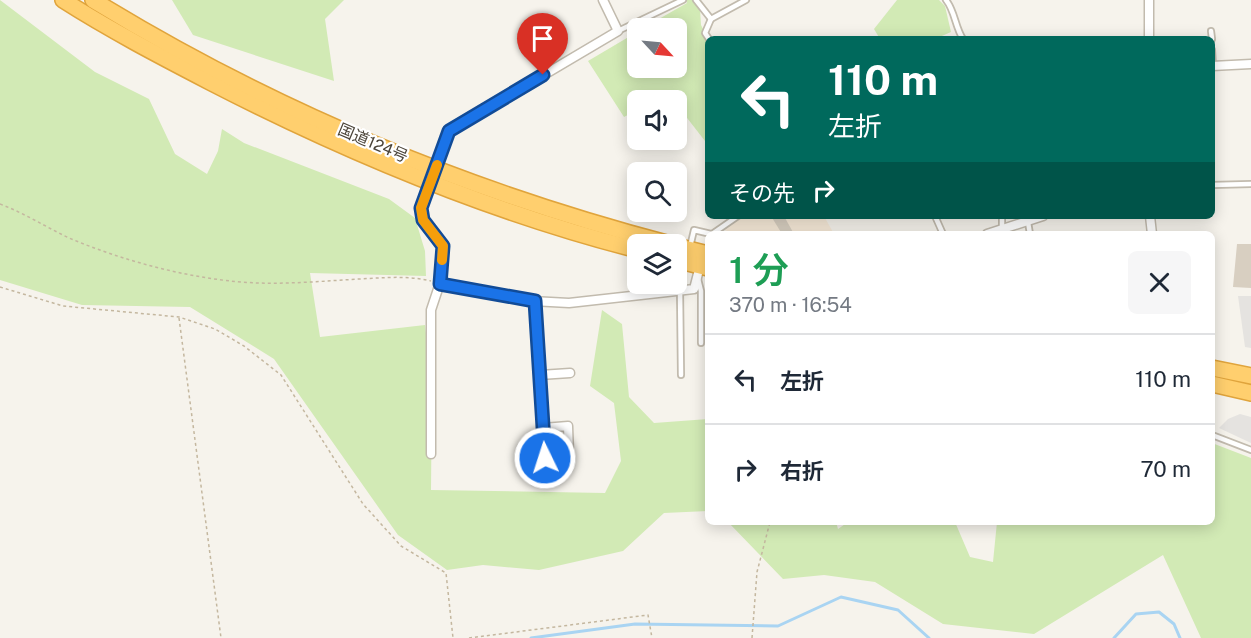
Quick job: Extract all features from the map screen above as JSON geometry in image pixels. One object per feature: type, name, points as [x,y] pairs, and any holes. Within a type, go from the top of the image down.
[{"type":"highway","name":"国道124号","points":[[63,0],[176,65],[322,138],[481,201],[627,247]]},
{"type":"highway","name":"国道124号","points":[[93,0],[170,45],[243,83],[328,124],[413,161],[560,213],[635,234]]},
{"type":"highway","points":[[1215,369],[1251,376]]},
{"type":"highway","points":[[1215,385],[1251,393]]},
{"type":"street","points":[[431,454],[431,310],[440,284],[443,246],[423,220],[421,208],[449,131],[618,31],[603,0]]},
{"type":"street","points":[[1149,0],[1149,36]]},
{"type":"street","points":[[1215,66],[1251,64]]},
{"type":"street","points":[[998,231],[1036,219]]},
{"type":"street","points":[[687,290],[694,289],[697,259]]},
{"type":"street","points":[[440,284],[535,301],[569,303],[646,294]]},
{"type":"street","points":[[535,301],[540,375],[543,428],[545,458],[569,456],[568,426],[543,428]]},
{"type":"street","points":[[540,375],[570,373]]},
{"type":"lane","points":[[618,31],[683,0]]},
{"type":"lane","points":[[696,0],[711,19]]},
{"type":"lane","points":[[707,36],[705,33],[711,19],[746,0]]},
{"type":"lane","points":[[946,0],[951,5],[957,31],[961,36]]},
{"type":"lane","points":[[1211,31],[1212,36]]},
{"type":"lane","points":[[1215,185],[1251,184]]},
{"type":"lane","points":[[716,231],[734,219]]},
{"type":"lane","points":[[1002,219],[1002,230]]},
{"type":"lane","points":[[1028,222],[1030,231]]},
{"type":"lane","points":[[701,343],[701,291],[694,230],[705,233]]},
{"type":"lane","points":[[680,294],[681,375]]},
{"type":"lane","points":[[1215,436],[1251,450]]},
{"type":"path","points":[[0,204],[67,237],[124,259],[214,279],[259,283],[413,276],[440,284]]},
{"type":"path","points":[[0,287],[63,306],[179,317],[214,329],[244,346],[280,375],[363,504],[401,546],[446,573],[453,638]]},
{"type":"path","points":[[179,317],[221,638]]},
{"type":"path","points":[[752,638],[757,572],[769,525]]},
{"type":"path","points":[[469,638],[648,615],[652,638]]},
{"type":"shaded area","points":[[736,219],[826,219],[832,231],[727,231],[720,229]]},
{"type":"shaded area","points":[[1238,296],[1251,296],[1251,348],[1245,347]]},
{"type":"shaded area","points":[[1240,414],[1251,417],[1251,443],[1219,428],[1228,419]]},
{"type":"green space","points":[[0,0],[95,72],[149,99],[175,154],[207,174],[218,151],[222,129],[244,143],[389,199],[415,218],[425,251],[426,276],[310,273],[320,337],[425,325],[432,381],[431,490],[605,493],[621,461],[614,403],[590,386],[602,310],[622,324],[629,397],[654,423],[705,419],[705,511],[664,513],[623,551],[539,570],[483,565],[447,570],[398,535],[274,359],[190,307],[82,305],[0,280]]},
{"type":"green space","points":[[172,0],[344,0],[325,19],[334,81],[193,35]]},
{"type":"green space","points":[[686,0],[695,0],[700,9],[701,25],[706,36],[705,141],[687,118],[687,90],[627,90],[627,115],[624,117],[588,61],[627,38],[627,78],[687,78],[687,18],[661,18],[687,3]]},
{"type":"green space","points":[[897,0],[939,0],[945,6],[951,32],[942,36],[878,36],[874,29]]},
{"type":"green space","points":[[1215,444],[1251,458],[1251,638],[1201,638],[1163,555],[1034,634],[943,624],[875,582],[824,575],[783,579],[731,525],[837,525],[838,529],[844,525],[956,525],[970,557],[993,562],[997,525],[1215,525]]},
{"type":"building","points":[[773,219],[786,219],[792,231],[780,231]]},
{"type":"building","points":[[1237,244],[1251,244],[1251,288],[1233,287]]},
{"type":"waterway","points":[[531,638],[635,624],[778,626],[841,597],[898,610],[929,638]]},
{"type":"waterway","points":[[1114,638],[1136,614],[1159,612],[1174,624],[1180,638]]},
{"type":"slow traffic","points":[[437,165],[421,208],[423,220],[443,246],[442,260]]},
{"type":"route","points":[[543,75],[449,131],[421,208],[423,220],[443,246],[440,284],[535,301],[545,458]]}]
